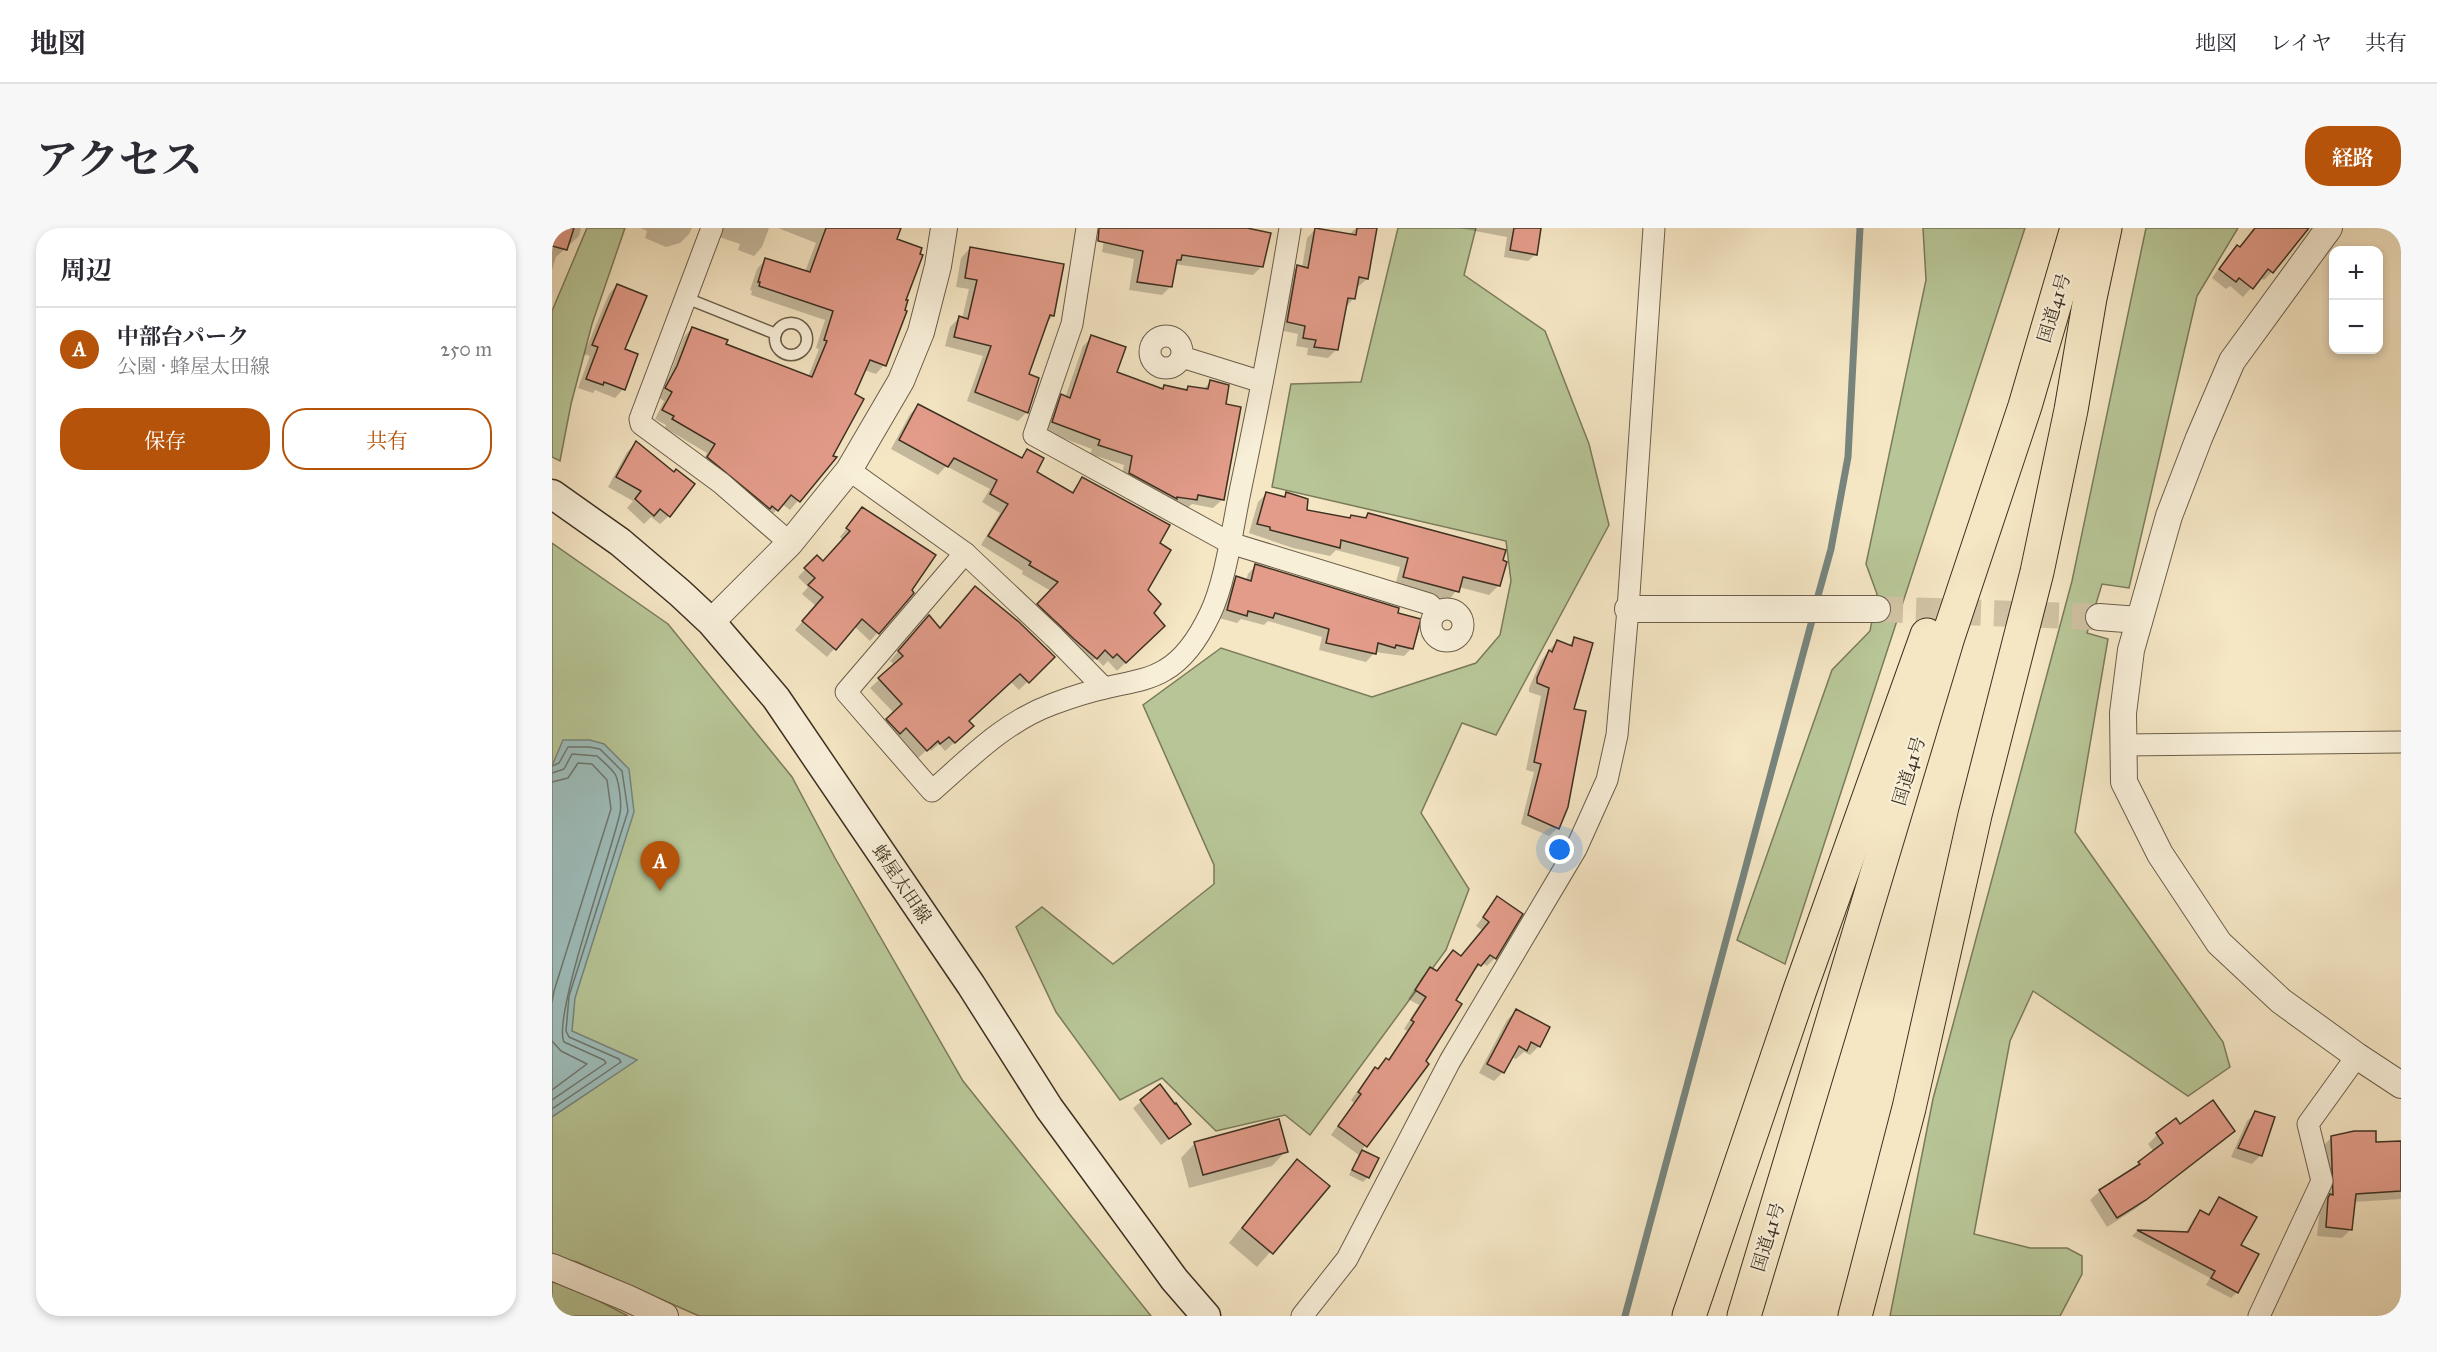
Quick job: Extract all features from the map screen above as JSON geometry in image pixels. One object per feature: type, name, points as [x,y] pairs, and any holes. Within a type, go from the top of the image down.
[{"type":"highway","name":"国道41号","points":[[1744,1316],[1948,637],[2025,406],[2078,228]]},
{"type":"highway","name":"国道41号","points":[[1757,1316],[2089,228]]},
{"type":"highway","points":[[1855,1316],[1910,1108],[1975,815],[2037,572],[2071,410],[2090,298],[2105,228]]},
{"type":"highway","points":[[1689,1316],[1804,979],[1950,567],[1989,467],[2025,406]]},
{"type":"main road","name":"蜂屋太田線","points":[[552,494],[620,542],[711,622],[776,698],[971,985],[1049,1108],[1174,1279],[1206,1316]]},
{"type":"street","points":[[712,228],[640,419],[641,424],[721,483],[790,543]]},
{"type":"street","points":[[711,622],[790,543],[849,470],[901,381],[921,332],[938,266],[944,228]]},
{"type":"street","points":[[1087,228],[1072,324],[1034,435],[1230,543],[1429,604],[1437,612]]},
{"type":"street","points":[[965,553],[846,692],[932,791],[994,735],[1014,722],[1053,704],[1104,688],[1127,684],[1166,670],[1187,652],[1199,636],[1211,613],[1230,543],[1290,228]]},
{"type":"street","points":[[1302,1316],[1347,1259],[1450,1061],[1576,849],[1607,780],[1617,735],[1628,609],[1654,228]]},
{"type":"street","points":[[2330,228],[2232,361],[2169,516],[2139,620],[2129,671],[2123,713],[2124,782],[2160,854],[2219,943],[2281,1001],[2401,1085]]},
{"type":"street","points":[[1182,357],[1262,382]]},
{"type":"street","points":[[849,470],[965,553],[1104,688]]},
{"type":"street","points":[[1628,609],[1876,609]]},
{"type":"street","points":[[2099,617],[2139,620]]},
{"type":"street","points":[[2122,745],[2401,742]]},
{"type":"street","points":[[2259,1316],[2322,1181],[2308,1124],[2357,1056]]},
{"type":"street","points":[[552,1267],[665,1316]]},
{"type":"lane","points":[[686,298],[776,334]]},
{"type":"green space","points":[[587,228],[625,228],[592,324],[571,404],[560,461],[552,457],[552,311]]},
{"type":"green space","points":[[1398,228],[1476,228],[1464,275],[1545,331],[1589,444],[1609,525],[1496,735],[1462,723],[1421,813],[1469,889],[1446,950],[1310,1135],[1285,1115],[1216,1131],[1162,1078],[1120,1100],[1056,1012],[1016,927],[1042,907],[1113,964],[1214,884],[1214,865],[1143,705],[1221,648],[1372,697],[1476,663],[1500,635],[1511,581],[1506,541],[1272,487],[1291,384],[1361,382]]},
{"type":"green space","points":[[1923,228],[2025,228],[1785,964],[1737,940],[1832,670],[1870,631],[1877,594],[1866,564],[1926,280]]},
{"type":"green space","points":[[2146,228],[2238,228],[2197,296],[2129,588],[2102,584],[2087,633],[2108,639],[2075,832],[2223,1042],[2230,1067],[2188,1096],[2033,991],[2010,1041],[1974,1234],[2030,1248],[2067,1248],[2082,1256],[2082,1274],[2060,1316],[1890,1316],[1933,1099],[2072,581]]},
{"type":"green space","points":[[552,543],[668,624],[792,777],[835,858],[963,1081],[1151,1316],[699,1316],[577,1262],[552,1256]]},
{"type":"green space","points":[[552,1282],[568,1285],[628,1316],[552,1316]]},
{"type":"water","points":[[563,740],[590,740],[604,744],[629,769],[634,812],[575,998],[572,1031],[637,1060],[552,1117],[552,766]]},
{"type":"building","points":[[552,228],[574,228],[567,250],[552,246]]},
{"type":"building","points":[[826,228],[901,228],[897,239],[922,248],[920,254],[923,255],[906,300],[908,300],[905,310],[907,311],[886,366],[870,360],[855,394],[864,399],[833,456],[837,457],[800,502],[791,495],[778,511],[772,506],[770,509],[707,457],[715,444],[672,419],[674,416],[662,410],[672,392],[665,388],[677,366],[692,327],[728,340],[726,344],[812,377],[827,341],[824,340],[833,311],[759,286],[760,282],[758,282],[765,258],[810,272]]},
{"type":"building","points":[[1099,228],[1247,228],[1271,233],[1263,267],[1182,255],[1181,260],[1177,260],[1172,287],[1137,282],[1143,251],[1098,241]]},
{"type":"building","points":[[1315,228],[1356,235],[1357,228],[1377,228],[1368,279],[1359,277],[1355,299],[1348,298],[1338,350],[1314,347],[1316,340],[1303,338],[1305,326],[1287,322],[1297,265],[1308,268]]},
{"type":"building","points":[[1514,228],[1541,228],[1537,255],[1510,250]]},
{"type":"building","points":[[2255,228],[2309,228],[2273,273],[2268,269],[2253,289],[2239,278],[2236,282],[2219,269],[2237,245],[2240,247]]},
{"type":"building","points":[[970,247],[1064,264],[1054,316],[1050,315],[1029,374],[1039,378],[1028,413],[975,392],[991,346],[954,337],[959,316],[968,319],[977,280],[965,278]]},
{"type":"building","points":[[617,284],[647,296],[625,349],[638,354],[625,390],[604,382],[603,385],[586,379],[598,347],[592,345]]},
{"type":"building","points":[[1091,335],[1126,347],[1117,372],[1163,389],[1164,385],[1187,390],[1188,386],[1208,389],[1210,380],[1229,385],[1226,404],[1241,407],[1224,500],[1198,495],[1197,500],[1177,497],[1177,499],[1129,473],[1132,456],[1098,445],[1100,440],[1052,422],[1061,394],[1070,398]]},
{"type":"building","points":[[918,404],[1022,458],[1027,449],[1044,458],[1037,472],[1073,493],[1082,477],[1170,525],[1160,543],[1171,550],[1148,590],[1161,604],[1154,613],[1165,626],[1126,663],[1117,654],[1113,658],[1105,650],[1097,659],[1074,639],[1037,604],[1058,582],[1029,565],[1031,562],[988,536],[1008,504],[990,494],[997,480],[954,458],[948,467],[899,440]]},
{"type":"building","points":[[636,441],[674,472],[676,469],[695,484],[670,517],[660,509],[654,516],[635,499],[641,491],[616,477]]},
{"type":"building","points":[[1266,492],[1285,497],[1286,492],[1308,499],[1307,510],[1350,518],[1351,515],[1366,518],[1368,513],[1506,550],[1503,560],[1507,562],[1500,586],[1463,577],[1459,592],[1403,577],[1408,558],[1341,540],[1340,548],[1270,530],[1270,527],[1257,524]]},
{"type":"building","points":[[862,507],[936,555],[912,590],[914,593],[879,634],[862,619],[836,650],[802,621],[823,597],[808,585],[815,578],[804,568],[817,555],[823,561],[850,531],[846,528]]},
{"type":"building","points":[[1255,564],[1399,608],[1398,613],[1421,619],[1413,649],[1396,645],[1395,648],[1378,643],[1376,654],[1326,643],[1329,629],[1275,613],[1273,618],[1248,611],[1247,616],[1227,610],[1236,576],[1251,581]]},
{"type":"building","points":[[975,586],[1019,622],[1055,657],[1029,683],[1020,674],[969,721],[974,726],[955,743],[949,737],[940,744],[938,741],[927,751],[906,728],[900,734],[886,719],[902,704],[878,678],[903,656],[898,651],[929,615],[940,628]]},
{"type":"building","points":[[1574,637],[1593,643],[1574,709],[1586,711],[1568,807],[1559,829],[1528,815],[1541,764],[1534,762],[1549,688],[1537,683],[1537,678],[1549,650],[1552,652],[1557,640],[1572,646]]},
{"type":"building","points":[[1497,896],[1523,914],[1496,959],[1490,955],[1481,966],[1478,964],[1456,1000],[1462,1004],[1426,1061],[1429,1064],[1367,1147],[1338,1126],[1361,1094],[1358,1092],[1375,1067],[1378,1069],[1386,1058],[1389,1060],[1414,1022],[1411,1020],[1426,997],[1415,990],[1430,967],[1437,971],[1453,950],[1461,956],[1489,922],[1483,917]]},
{"type":"building","points":[[1516,1009],[1550,1027],[1540,1047],[1531,1042],[1527,1051],[1519,1046],[1504,1073],[1487,1064]]},
{"type":"building","points":[[1160,1084],[1191,1124],[1169,1139],[1140,1100]]},
{"type":"building","points":[[2213,1100],[2235,1131],[2146,1200],[2117,1218],[2099,1190],[2140,1164],[2138,1162],[2163,1143],[2156,1133],[2176,1118],[2180,1124]]},
{"type":"building","points":[[2255,1111],[2275,1117],[2262,1156],[2238,1148]]},
{"type":"building","points":[[1279,1119],[1288,1152],[1203,1175],[1194,1142]]},
{"type":"building","points":[[2354,1131],[2376,1131],[2376,1142],[2401,1141],[2401,1191],[2356,1194],[2352,1230],[2326,1227],[2328,1198],[2330,1194],[2333,1195],[2331,1136]]},
{"type":"building","points":[[1362,1150],[1379,1158],[1369,1178],[1352,1170]]},
{"type":"building","points":[[1297,1159],[1330,1186],[1273,1254],[1242,1228]]},
{"type":"building","points":[[2219,1197],[2257,1217],[2241,1245],[2259,1254],[2238,1293],[2211,1278],[2215,1271],[2137,1230],[2188,1232],[2200,1210],[2209,1215]]},
{"type":"waterway","points":[[1816,603],[1831,549],[1848,457],[1860,228]]},
{"type":"waterway","points":[[1625,1316],[1814,613]]},
{"type":"tunnel","points":[[1877,609],[2099,617]]},
{"type":"place","name":"中部台パーク","points":[[660,891]]}]
